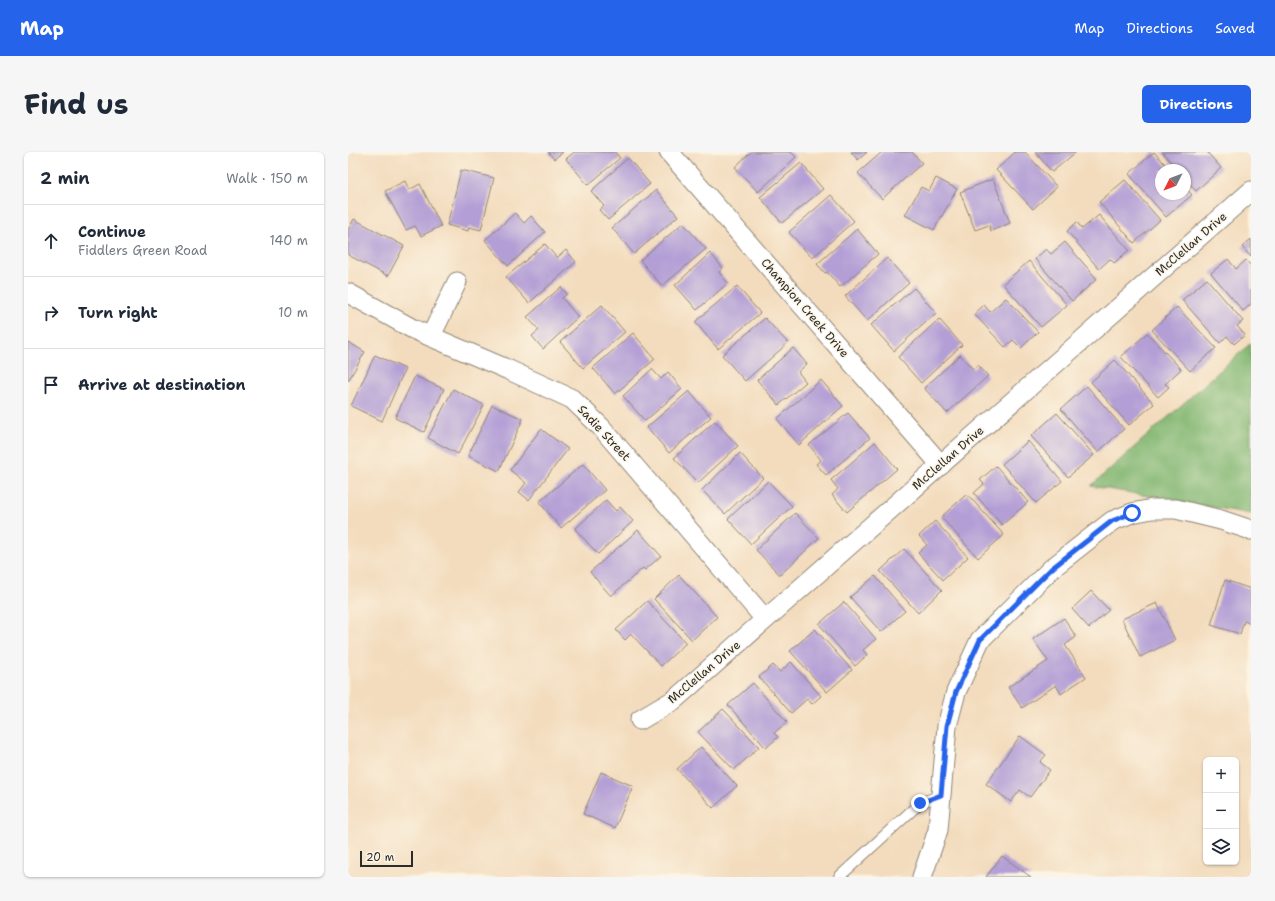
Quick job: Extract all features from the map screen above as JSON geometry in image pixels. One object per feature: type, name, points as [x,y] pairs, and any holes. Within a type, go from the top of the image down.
[{"type":"street","name":"Champion Creek Drive","points":[[669,152],[941,465]]},
{"type":"street","name":"McClellan Drive","points":[[640,720],[674,700],[1251,191]]},
{"type":"street","points":[[431,336],[457,282]]},
{"type":"street","name":"Sadie Street","points":[[348,293],[413,329],[572,399],[601,427],[765,619]]},
{"type":"street","points":[[922,877],[938,830],[947,726],[956,692],[980,640],[1051,569],[1112,521],[1132,513],[1152,509],[1176,509],[1221,520],[1251,530]]},
{"type":"lane","points":[[839,877],[920,803],[941,795]]},
{"type":"green space","points":[[1251,343],[1251,514],[1091,486]]},
{"type":"building","points":[[548,152],[563,152],[554,159]]},
{"type":"building","points":[[574,152],[615,152],[620,158],[588,185],[566,159]]},
{"type":"building","points":[[751,152],[791,152],[796,157],[758,192],[735,167]]},
{"type":"building","points":[[851,152],[867,152],[858,160]]},
{"type":"building","points":[[882,152],[912,152],[922,163],[882,199],[858,173]]},
{"type":"building","points":[[1015,152],[1025,152],[1057,187],[1033,209],[996,170]]},
{"type":"building","points":[[1035,152],[1076,152],[1052,172]]},
{"type":"building","points":[[1154,152],[1165,164],[1155,164],[1155,200],[1186,200],[1166,217],[1129,174]]},
{"type":"building","points":[[1162,152],[1207,152],[1221,168],[1196,191],[1191,185],[1191,164],[1173,164]]},
{"type":"building","points":[[628,158],[650,184],[608,220],[599,210],[604,206],[591,191]]},
{"type":"building","points":[[801,163],[823,189],[782,223],[760,197]]},
{"type":"building","points":[[461,170],[494,178],[481,230],[469,227],[468,231],[447,225]]},
{"type":"building","points":[[936,178],[957,189],[934,230],[905,215],[921,187],[929,191]]},
{"type":"building","points":[[993,179],[1010,223],[991,231],[989,225],[975,230],[960,192]]},
{"type":"building","points":[[1125,180],[1160,220],[1134,243],[1099,202]]},
{"type":"building","points":[[405,181],[409,190],[420,184],[441,226],[421,236],[415,226],[406,230],[385,191]]},
{"type":"building","points":[[656,190],[678,216],[634,254],[612,228]]},
{"type":"building","points":[[831,195],[854,221],[812,258],[789,232]]},
{"type":"building","points":[[515,213],[524,223],[531,216],[545,232],[508,266],[485,240]]},
{"type":"building","points":[[1099,215],[1129,250],[1114,263],[1110,259],[1099,269],[1067,231],[1077,222],[1082,229]]},
{"type":"building","points":[[354,219],[404,246],[388,276],[348,255],[348,230]]},
{"type":"building","points":[[683,223],[706,249],[662,286],[640,260]]},
{"type":"building","points":[[857,229],[878,254],[840,287],[827,272],[825,273],[817,264]]},
{"type":"building","points":[[1251,239],[1251,257],[1242,247]]},
{"type":"building","points":[[1065,242],[1097,279],[1072,301],[1035,259],[1046,249],[1051,254]]},
{"type":"building","points":[[545,244],[557,258],[566,250],[576,262],[529,303],[506,277]]},
{"type":"building","points":[[710,253],[723,268],[719,272],[728,283],[697,310],[675,285]]},
{"type":"building","points":[[887,258],[909,283],[867,321],[845,296]]},
{"type":"building","points":[[1228,259],[1236,269],[1246,260],[1251,266],[1251,304],[1243,311],[1211,273]]},
{"type":"building","points":[[1029,261],[1067,305],[1041,327],[1003,284]]},
{"type":"building","points":[[1207,279],[1243,321],[1237,326],[1245,335],[1234,344],[1227,336],[1220,343],[1182,300]]},
{"type":"building","points":[[737,286],[760,313],[718,349],[695,322]]},
{"type":"building","points":[[561,287],[567,294],[562,298],[578,317],[543,349],[532,336],[539,330],[527,317]]},
{"type":"building","points":[[914,288],[936,313],[894,351],[871,325]]},
{"type":"building","points":[[1006,298],[1038,332],[1021,348],[1013,340],[1005,347],[974,314],[984,305],[990,312]]},
{"type":"building","points":[[602,305],[625,332],[583,368],[560,342]]},
{"type":"building","points":[[1177,307],[1216,348],[1190,371],[1152,330]]},
{"type":"building","points":[[765,318],[788,343],[745,381],[722,355]]},
{"type":"building","points":[[939,319],[962,345],[921,383],[898,357]]},
{"type":"building","points":[[633,333],[655,359],[615,394],[593,368]]},
{"type":"building","points":[[1147,333],[1181,369],[1165,384],[1169,387],[1158,397],[1121,357]]},
{"type":"building","points":[[348,342],[365,352],[348,381]]},
{"type":"building","points":[[793,348],[807,364],[798,372],[806,382],[779,405],[757,380]]},
{"type":"building","points":[[375,355],[405,369],[382,421],[351,406]]},
{"type":"building","points":[[960,355],[973,369],[978,365],[988,376],[947,413],[924,388]]},
{"type":"building","points":[[1115,360],[1154,404],[1129,425],[1091,382]]},
{"type":"building","points":[[652,369],[661,379],[668,372],[682,389],[645,421],[623,396]]},
{"type":"building","points":[[415,376],[444,389],[424,432],[395,418]]},
{"type":"building","points":[[821,380],[843,406],[799,445],[777,419]]},
{"type":"building","points":[[1087,386],[1124,429],[1098,452],[1061,409]]},
{"type":"building","points":[[453,389],[484,405],[458,454],[428,438]]},
{"type":"building","points":[[689,391],[711,417],[669,453],[647,427]]},
{"type":"building","points":[[492,405],[523,419],[499,471],[468,456]]},
{"type":"building","points":[[848,413],[870,438],[826,475],[816,464],[821,460],[809,445]]},
{"type":"building","points":[[1057,413],[1094,455],[1068,477],[1031,436]]},
{"type":"building","points":[[715,421],[738,446],[698,483],[674,458]]},
{"type":"building","points":[[541,429],[568,449],[529,500],[519,492],[526,483],[510,470]]},
{"type":"building","points":[[1028,441],[1062,481],[1036,503],[1002,464]]},
{"type":"building","points":[[875,442],[897,469],[847,512],[832,495],[838,489],[831,480]]},
{"type":"building","points":[[740,453],[763,478],[725,514],[702,490]]},
{"type":"building","points":[[583,464],[605,490],[561,528],[539,502]]},
{"type":"building","points":[[996,466],[1028,502],[1002,525],[974,493],[984,484],[980,480]]},
{"type":"building","points":[[768,481],[792,506],[751,544],[728,519]]},
{"type":"building","points":[[967,494],[1004,535],[978,558],[941,517]]},
{"type":"building","points":[[606,500],[616,511],[620,507],[633,521],[598,554],[575,529]]},
{"type":"building","points":[[795,513],[819,538],[780,575],[756,550]]},
{"type":"building","points":[[935,521],[968,557],[943,580],[918,553],[927,545],[919,536]]},
{"type":"building","points":[[638,530],[661,556],[645,570],[643,568],[611,596],[590,572]]},
{"type":"building","points":[[904,549],[942,590],[918,613],[880,571]]},
{"type":"building","points":[[679,575],[717,617],[692,640],[654,599]]},
{"type":"building","points":[[875,576],[905,611],[881,632],[850,597]]},
{"type":"building","points":[[1225,580],[1251,589],[1251,624],[1244,621],[1240,634],[1211,625]]},
{"type":"building","points":[[1091,591],[1109,610],[1089,628],[1072,609]]},
{"type":"building","points":[[647,601],[686,643],[661,666],[631,634],[625,640],[616,630]]},
{"type":"building","points":[[844,602],[876,639],[863,650],[867,655],[855,666],[819,624]]},
{"type":"building","points":[[1157,603],[1175,640],[1140,657],[1122,619]]},
{"type":"building","points":[[1064,618],[1076,637],[1065,645],[1086,677],[1061,694],[1056,685],[1022,708],[1008,687],[1048,661],[1033,639]]},
{"type":"building","points":[[815,629],[852,670],[827,692],[790,651]]},
{"type":"building","points":[[791,662],[821,696],[812,704],[807,699],[791,713],[759,677],[773,665],[780,672]]},
{"type":"building","points":[[753,683],[787,722],[774,733],[778,737],[766,748],[728,705]]},
{"type":"building","points":[[723,709],[759,747],[734,770],[698,732]]},
{"type":"building","points":[[1020,736],[1046,755],[1040,762],[1050,770],[1030,797],[1020,790],[1011,802],[986,784]]},
{"type":"building","points":[[701,747],[737,786],[713,808],[677,769]]},
{"type":"building","points":[[601,772],[633,786],[615,828],[583,814]]},
{"type":"building","points":[[1002,856],[1031,877],[986,877]]},
{"type":"route","points":[[920,803],[941,795],[947,726],[956,692],[980,640],[1051,569],[1112,521],[1132,513]]}]
